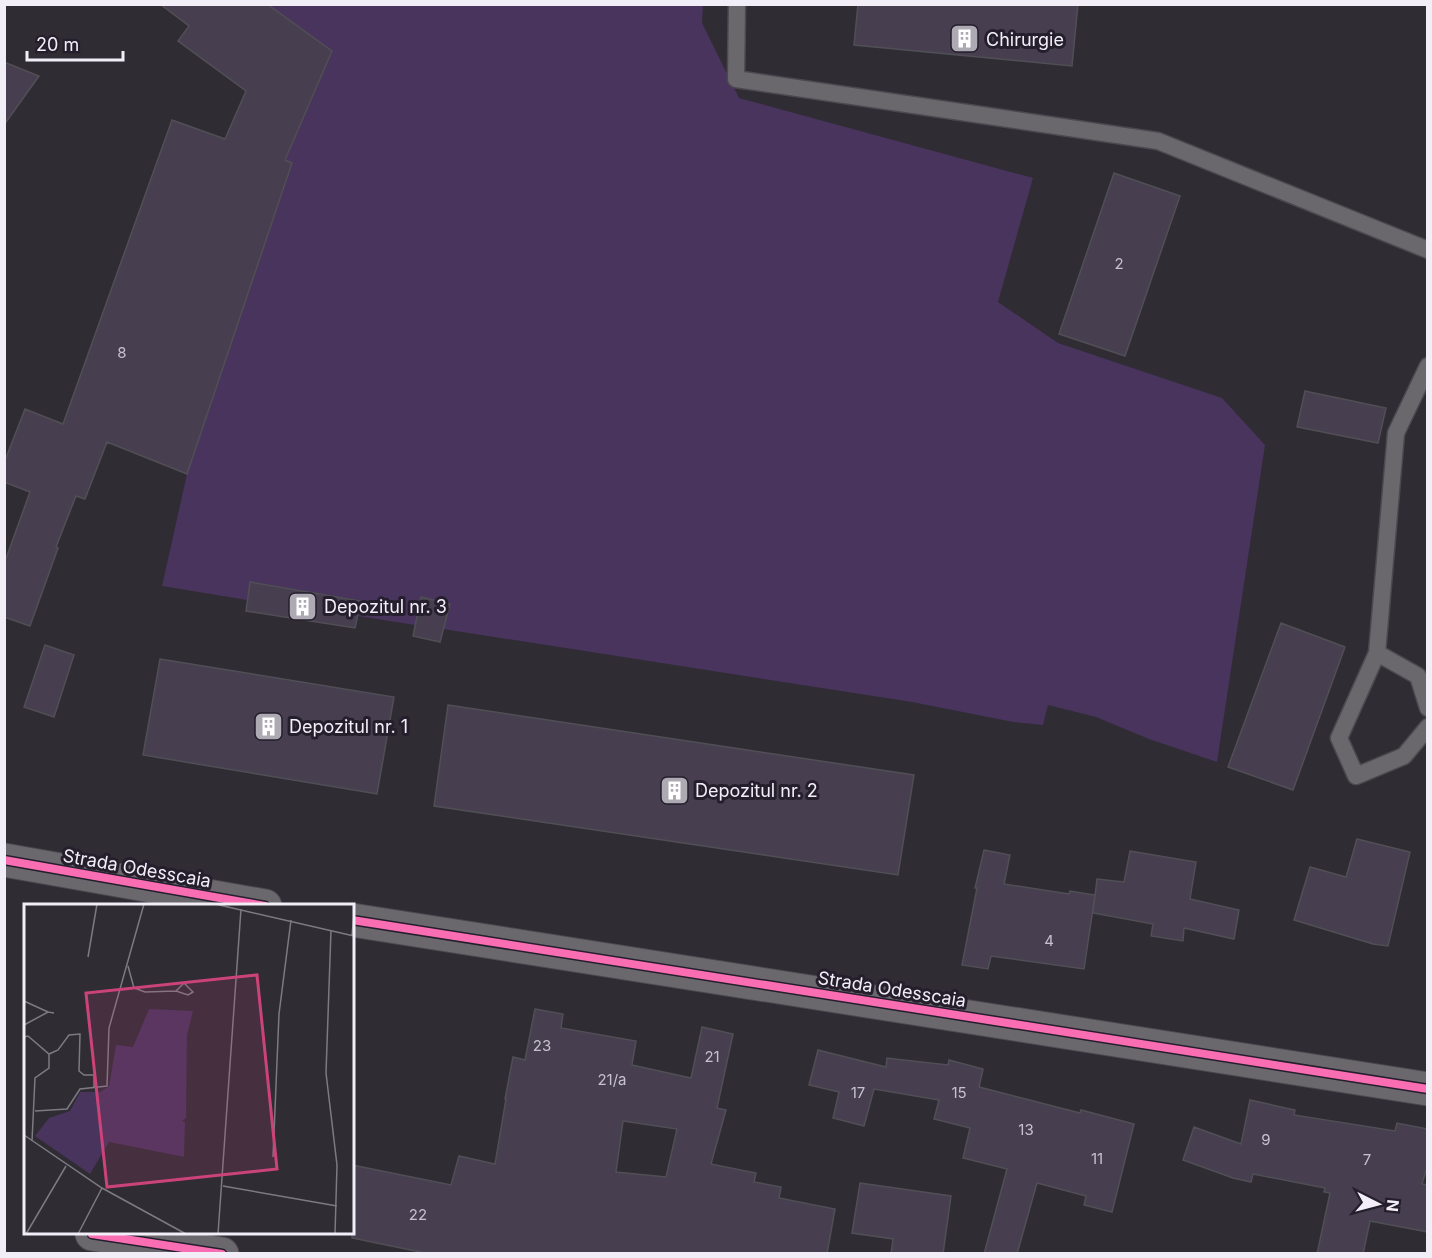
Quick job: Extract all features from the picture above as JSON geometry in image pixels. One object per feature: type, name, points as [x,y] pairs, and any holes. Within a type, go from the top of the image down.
[{"type":"street","name":"Strada Odesscaia","points":[[4,860],[254,904]]},
{"type":"street","name":"Strada Odesscaia","points":[[354,920],[1428,1089]]},
{"type":"street","points":[[92,1234],[222,1254]]},
{"type":"lane","points":[[737,4],[736,79],[1158,141],[1428,250]]},
{"type":"lane","points":[[1428,366],[1396,433],[1377,653],[1339,738],[1356,776],[1404,756],[1428,727]]},
{"type":"lane","points":[[1377,653],[1418,676],[1428,708]]},
{"type":"shaded area","points":[[267,5],[703,5],[702,23],[739,98],[1033,178],[998,302],[1058,343],[1222,398],[1265,445],[1217,762],[1149,739],[1096,717],[1048,705],[1043,725],[1013,722],[912,702],[443,629],[450,604],[421,597],[415,625],[358,616],[359,600],[251,582],[247,600],[162,586],[187,474],[292,164],[285,160],[332,52]]},
{"type":"building","points":[[160,4],[267,4],[332,51],[285,160],[292,163],[187,474],[107,442],[85,499],[76,496],[56,547],[58,548],[30,626],[4,617],[4,564],[30,492],[4,482],[4,463],[25,409],[63,424],[172,120],[225,139],[246,91],[178,41],[189,26]]},
{"type":"building","name":"Chirurgie","points":[[858,4],[1078,4],[1072,66],[854,45]]},
{"type":"building","points":[[4,62],[39,76],[4,125]]},
{"type":"building","points":[[1114,173],[1180,196],[1125,356],[1059,334]]},
{"type":"building","points":[[1305,391],[1386,408],[1378,443],[1297,427]]},
{"type":"building","name":"Depozitul nr. 3","points":[[250,582],[361,601],[355,628],[246,611]]},
{"type":"building","points":[[421,597],[450,604],[440,642],[413,636]]},
{"type":"building","points":[[1281,623],[1345,647],[1293,790],[1228,767]]},
{"type":"building","points":[[45,645],[74,655],[54,717],[24,707]]},
{"type":"building","name":"Depozitul nr. 1","points":[[160,659],[394,697],[377,794],[143,755]]},
{"type":"building","name":"Depozitul nr. 2","points":[[448,705],[914,775],[898,875],[434,806]]},
{"type":"building","points":[[1357,839],[1410,852],[1388,946],[1373,944],[1294,920],[1310,867],[1346,877]]},
{"type":"building","points":[[984,850],[1010,855],[1004,884],[1069,894],[1070,891],[1095,895],[1084,969],[991,956],[988,969],[962,965]]},
{"type":"building","points":[[1130,851],[1196,862],[1190,899],[1239,910],[1234,939],[1184,928],[1183,941],[1151,936],[1153,924],[1093,913],[1097,879],[1124,882]]},
{"type":"building","points":[[535,1009],[563,1014],[561,1028],[636,1041],[632,1065],[691,1078],[702,1027],[733,1034],[717,1108],[726,1110],[711,1164],[756,1173],[754,1182],[781,1187],[779,1198],[835,1209],[827,1254],[430,1254],[352,1238],[354,1234],[354,1165],[451,1185],[459,1156],[495,1164],[513,1057],[525,1060]],"holes":[[[623,1121],[677,1129],[666,1177],[616,1172]]]},
{"type":"building","points":[[818,1050],[886,1067],[887,1058],[948,1065],[949,1060],[983,1069],[979,1087],[1080,1113],[1081,1110],[1134,1124],[1112,1212],[1084,1205],[1086,1196],[1037,1183],[1017,1254],[984,1254],[1007,1169],[963,1158],[970,1128],[934,1119],[939,1100],[874,1089],[864,1126],[833,1118],[839,1092],[809,1085]]},
{"type":"building","points":[[1250,1100],[1295,1110],[1294,1115],[1395,1131],[1397,1123],[1428,1129],[1428,1164],[1422,1184],[1428,1185],[1428,1232],[1370,1221],[1363,1254],[1317,1254],[1330,1193],[1324,1192],[1325,1188],[1253,1174],[1251,1182],[1183,1160],[1194,1127],[1241,1144]]},
{"type":"building","points":[[860,1183],[951,1196],[943,1254],[891,1254],[893,1239],[852,1233]]},
{"type":"cycle path","points":[[4,860],[254,904]]},
{"type":"cycle path","points":[[354,920],[1428,1089]]},
{"type":"cycle path","points":[[92,1234],[222,1254]]},
{"type":"place","name":"Chirurgie","points":[[965,39]]},
{"type":"place","name":"Depozitul nr. 3","points":[[303,606]]},
{"type":"place","name":"Depozitul nr. 1","points":[[268,726]]},
{"type":"place","name":"Depozitul nr. 2","points":[[674,790]]}]
